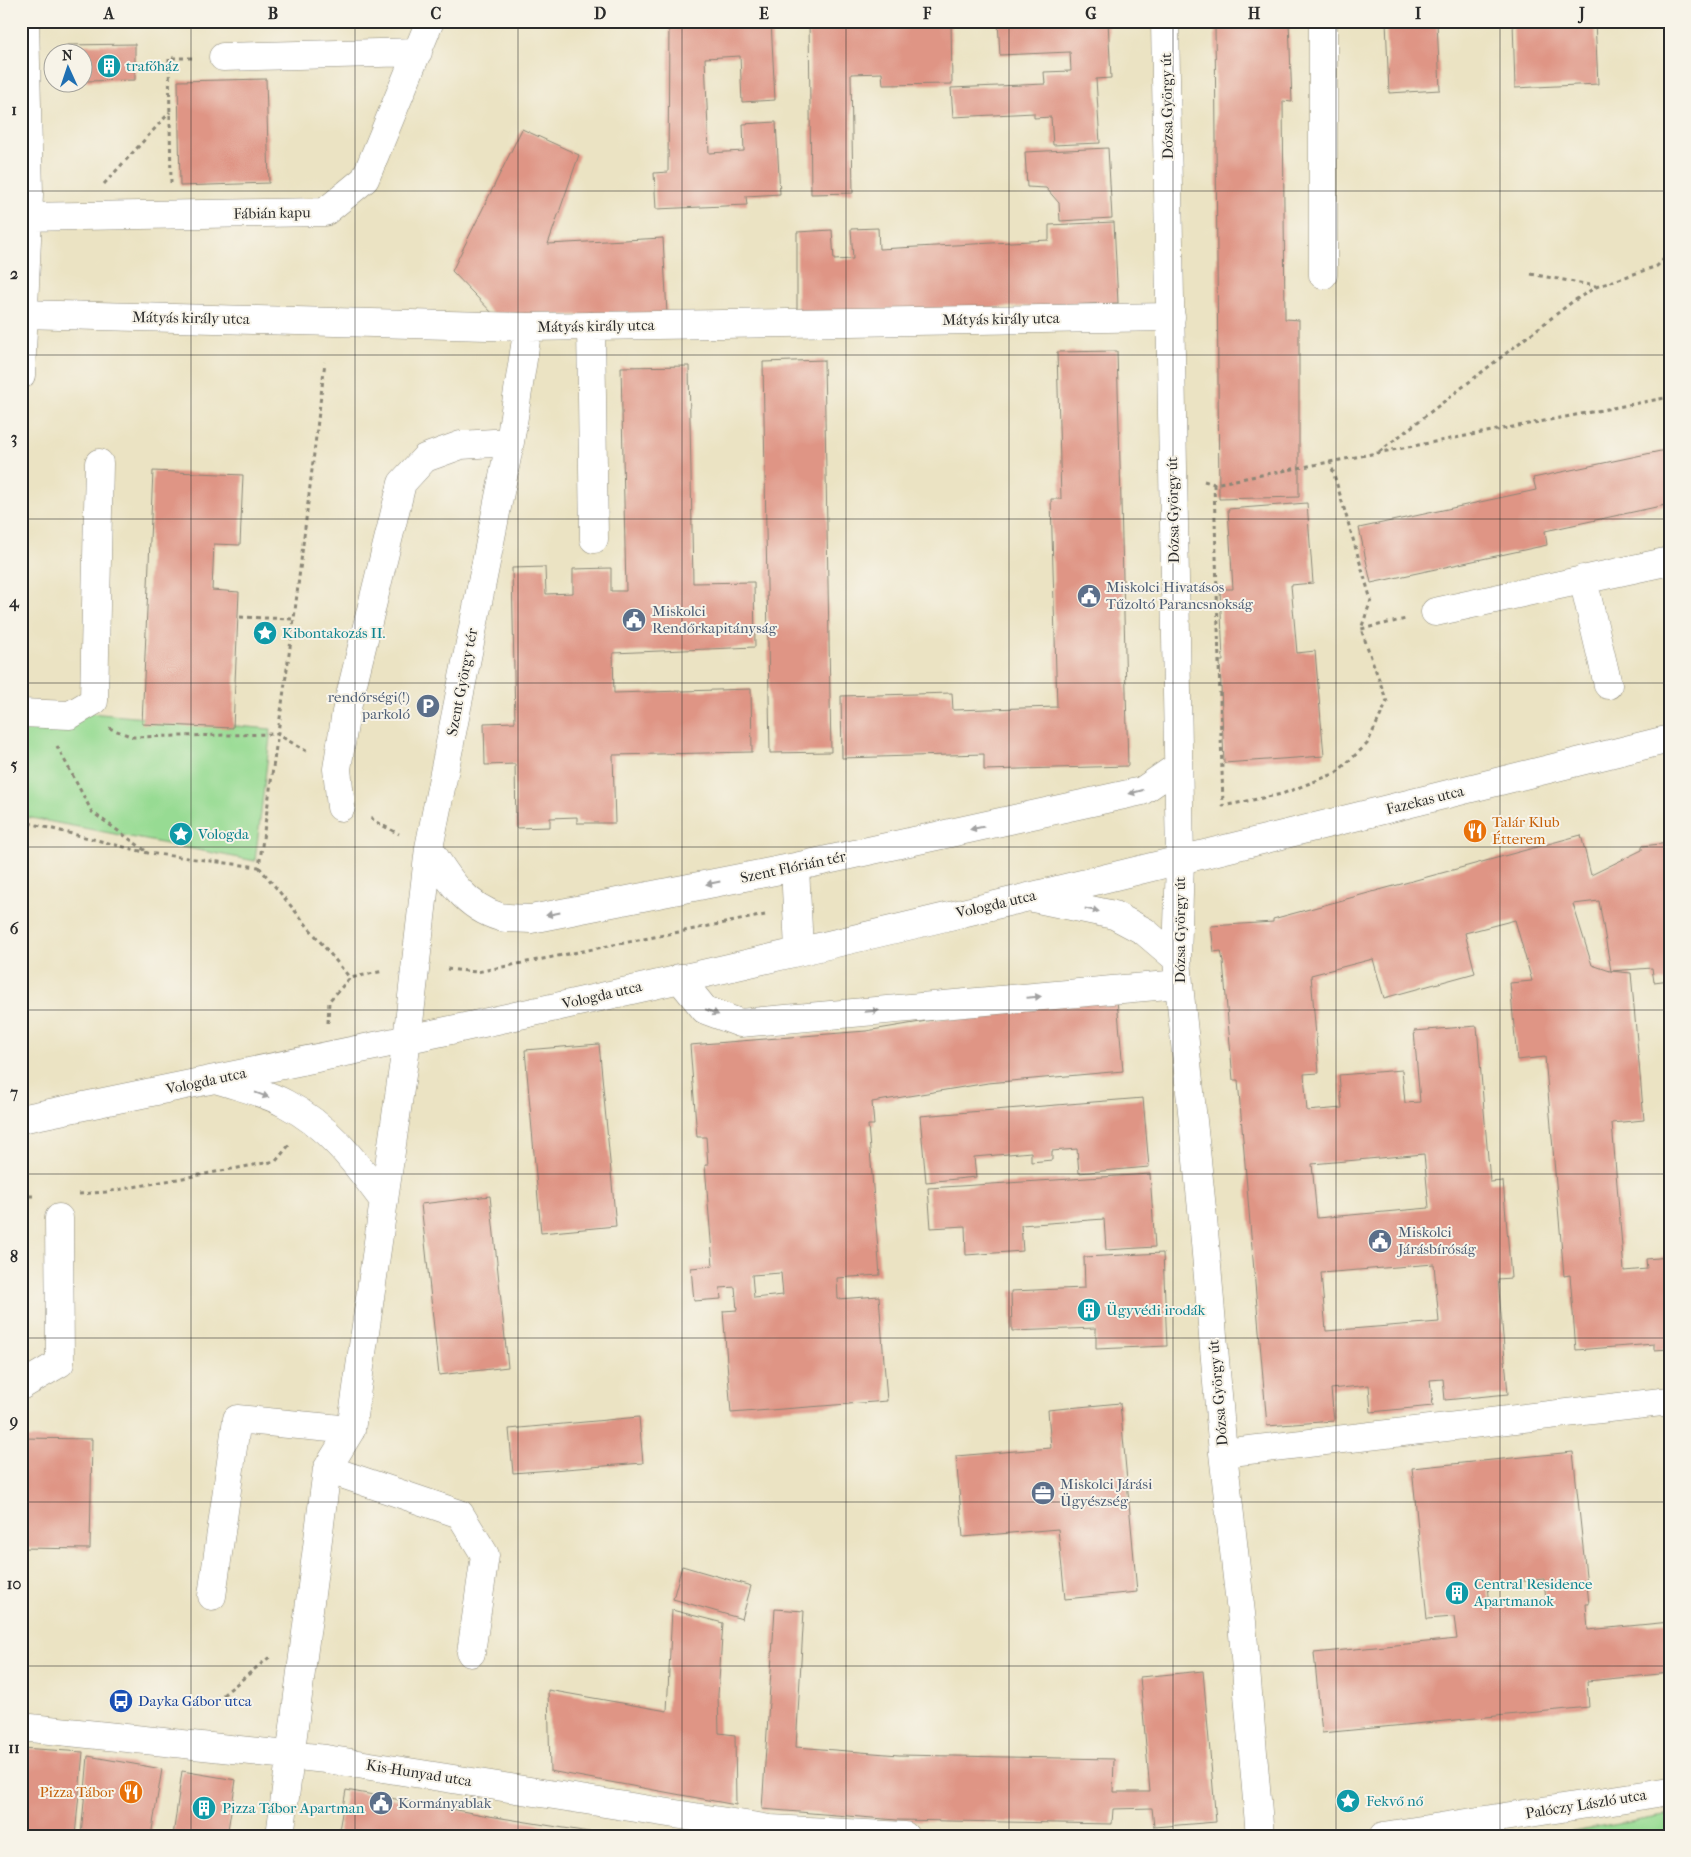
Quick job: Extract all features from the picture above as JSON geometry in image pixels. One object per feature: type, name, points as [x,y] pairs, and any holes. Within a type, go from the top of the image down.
[{"type":"street","points":[[21,375],[24,216],[29,194],[25,21]]},
{"type":"street","name":"Fábián kapu","points":[[24,216],[325,212],[365,179],[430,21]]},
{"type":"street","name":"Dózsa György út","points":[[1165,21],[1180,860],[1178,972],[1203,1219],[1223,1453],[1242,1622],[1260,1836]]},
{"type":"street","points":[[1322,275],[1323,21]]},
{"type":"street","points":[[223,57],[418,52]]},
{"type":"street","name":"Mátyás király utca","points":[[23,314],[528,327],[1171,317]]},
{"type":"street","points":[[590,326],[594,540]]},
{"type":"street","name":"Szent György tér","points":[[351,1430],[407,1040],[429,848],[510,442],[528,327]]},
{"type":"street","points":[[341,807],[337,769],[346,712],[402,483],[425,458],[462,445],[510,442]]},
{"type":"street","points":[[31,714],[70,715],[94,702],[99,463]]},
{"type":"street","points":[[1435,612],[1670,561]]},
{"type":"street","points":[[1584,580],[1608,685]]},
{"type":"street","name":"Fazekas utca","points":[[1180,860],[1670,739]]},
{"type":"street","name":"Szent Flórián tér","points":[[429,848],[450,882],[478,907],[501,917],[531,919],[795,867],[1142,792],[1177,767]]},
{"type":"street","name":"Vologda utca","points":[[21,1118],[407,1040],[1180,860]]},
{"type":"street","points":[[795,867],[800,950]]},
{"type":"street","points":[[1027,896],[1114,915],[1144,931],[1178,972]]},
{"type":"street","points":[[679,978],[706,1010],[740,1023],[1178,972]]},
{"type":"street","points":[[216,1079],[285,1103],[310,1119],[347,1150],[384,1201]]},
{"type":"street","points":[[21,1386],[60,1363],[59,1218]]},
{"type":"street","points":[[1223,1453],[1670,1401]]},
{"type":"street","points":[[212,1596],[237,1419],[351,1430],[328,1469],[280,1836]]},
{"type":"street","points":[[328,1469],[460,1514],[485,1555],[471,1653]]},
{"type":"street","name":"Kis-Hunyad utca","points":[[21,1727],[326,1759],[770,1829],[905,1836]]},
{"type":"street","name":"Palóczy László utca","points":[[1383,1836],[1670,1791]]},
{"type":"path","points":[[171,184],[169,58],[223,57]]},
{"type":"path","points":[[103,185],[170,112]]},
{"type":"path","points":[[1378,453],[1572,302],[1596,287],[1657,266],[1670,253]]},
{"type":"path","points":[[1531,274],[1596,287]]},
{"type":"path","points":[[259,868],[294,618],[325,362]]},
{"type":"path","points":[[1172,470],[1214,484],[1670,397]]},
{"type":"path","points":[[1214,484],[1223,806],[1282,794],[1336,773],[1367,744],[1387,702],[1361,629],[1371,600],[1330,462]]},
{"type":"path","points":[[1361,629],[1435,612]]},
{"type":"path","points":[[240,617],[294,618]]},
{"type":"path","points":[[31,714],[92,812],[148,853]]},
{"type":"path","points":[[70,715],[133,736],[278,734],[337,769]]},
{"type":"path","points":[[368,814],[374,821],[429,848]]},
{"type":"path","points":[[21,821],[148,853],[259,868],[350,978],[328,1001],[328,1056]]},
{"type":"path","points":[[415,965],[477,972],[798,908]]},
{"type":"path","points":[[78,1194],[106,1192],[276,1161],[310,1119]]},
{"type":"path","points":[[21,1196],[40,1196]]},
{"type":"path","points":[[224,1695],[274,1652]]},
{"type":"green space","points":[[21,707],[271,729],[255,861],[21,816]]},
{"type":"green space","points":[[1670,1815],[1670,1836],[1550,1836]]},
{"type":"building","points":[[669,21],[771,21],[775,100],[742,102],[740,56],[705,58],[709,153],[744,151],[743,124],[776,122],[780,194],[746,196],[747,205],[656,209],[654,173],[668,172]]},
{"type":"building","points":[[809,21],[951,21],[952,84],[883,85],[882,73],[851,74],[853,193],[811,194]]},
{"type":"building","points":[[998,21],[1108,21],[1111,78],[1096,79],[1100,143],[1053,145],[1051,117],[1034,118],[1034,113],[953,117],[951,88],[1045,84],[1044,72],[1071,71],[1070,52],[1000,55]]},
{"type":"building","points":[[1215,21],[1289,21],[1292,102],[1283,101],[1285,319],[1299,320],[1299,497],[1219,499]]},
{"type":"building","points":[[1386,21],[1437,21],[1440,90],[1389,93]]},
{"type":"building","points":[[1513,21],[1595,21],[1598,84],[1515,88]]},
{"type":"building","name":"trafóház","points":[[135,44],[135,80],[92,81],[92,45]]},
{"type":"building","points":[[266,79],[269,183],[180,186],[178,81]]},
{"type":"building","points":[[522,129],[579,155],[548,244],[663,238],[667,314],[495,316],[452,271]]},
{"type":"building","points":[[1108,148],[1112,218],[1060,221],[1059,203],[1046,188],[1027,187],[1025,152]]},
{"type":"building","points":[[1114,222],[1118,303],[797,315],[797,232],[832,230],[834,260],[853,259],[851,229],[878,228],[879,249],[1049,240],[1049,225]]},
{"type":"building","name":"Miskolci Hivatásos Tűzoltó Parancsnokság","points":[[1117,351],[1128,766],[984,770],[984,754],[842,758],[841,696],[952,693],[953,710],[1057,707],[1051,499],[1061,499],[1057,352]]},
{"type":"building","points":[[824,360],[831,752],[770,753],[763,362]]},
{"type":"building","name":"Miskolci Rendőrkapitányság","points":[[689,366],[693,583],[754,582],[755,647],[613,653],[614,693],[751,689],[752,752],[613,755],[615,823],[577,823],[577,817],[550,818],[550,827],[516,828],[515,764],[485,765],[484,723],[515,722],[512,568],[545,567],[546,594],[573,593],[573,569],[611,568],[611,591],[626,591],[621,367]]},
{"type":"building","points":[[1670,449],[1670,504],[1545,531],[1547,545],[1371,583],[1359,528],[1536,490],[1533,478]]},
{"type":"building","points":[[153,471],[243,475],[240,545],[214,544],[212,590],[239,592],[233,728],[142,724]]},
{"type":"building","points":[[1307,503],[1313,583],[1291,585],[1297,653],[1315,651],[1324,756],[1224,763],[1220,661],[1223,661],[1220,589],[1233,589],[1228,509]]},
{"type":"building","points":[[1581,835],[1591,875],[1642,850],[1642,846],[1670,843],[1670,980],[1654,982],[1652,968],[1611,971],[1599,901],[1573,904],[1592,965],[1610,971],[1631,973],[1644,1120],[1612,1123],[1624,1271],[1647,1269],[1646,1259],[1670,1257],[1670,1349],[1654,1350],[1654,1344],[1576,1350],[1570,1275],[1564,1276],[1545,1057],[1517,1060],[1510,983],[1532,981],[1515,920],[1465,933],[1475,973],[1384,998],[1373,959],[1311,975],[1319,1073],[1304,1074],[1307,1111],[1342,1108],[1339,1075],[1402,1070],[1405,1103],[1420,1102],[1414,1031],[1477,1026],[1490,1182],[1503,1181],[1511,1278],[1498,1279],[1508,1394],[1445,1400],[1443,1379],[1430,1380],[1433,1406],[1371,1412],[1369,1385],[1331,1389],[1334,1421],[1267,1426],[1238,1080],[1233,1080],[1223,961],[1221,951],[1214,952],[1211,926],[1273,922],[1273,919]],"holes":[[[1424,1154],[1429,1208],[1317,1218],[1312,1164]],[[1434,1264],[1439,1322],[1326,1331],[1321,1273]]]},
{"type":"building","points":[[1117,999],[1123,1071],[988,1083],[872,1102],[874,1125],[868,1125],[880,1275],[837,1278],[838,1299],[879,1296],[887,1401],[731,1413],[723,1311],[737,1310],[735,1287],[720,1288],[721,1299],[694,1301],[691,1268],[713,1266],[705,1165],[708,1165],[706,1137],[697,1137],[690,1045],[866,1031],[981,1012]],"holes":[[[781,1273],[783,1295],[754,1298],[752,1275]]]},
{"type":"building","points":[[599,1044],[616,1226],[541,1233],[525,1050]]},
{"type":"building","points":[[1143,1098],[1149,1167],[1079,1173],[1077,1149],[1052,1151],[1052,1160],[1031,1162],[1031,1152],[974,1157],[976,1177],[926,1182],[920,1116]]},
{"type":"building","points":[[1150,1174],[1155,1247],[1106,1250],[1104,1219],[1021,1225],[1023,1251],[966,1255],[965,1226],[931,1228],[928,1188]]},
{"type":"building","points":[[490,1196],[508,1367],[439,1375],[421,1204]]},
{"type":"building","name":"Ügyvédi irodák","points":[[1163,1253],[1167,1346],[1096,1349],[1096,1328],[1012,1331],[1011,1291],[1085,1288],[1084,1257]]},
{"type":"building","name":"Miskolci Járási Ügyészség","points":[[1120,1403],[1137,1592],[1065,1599],[1058,1529],[963,1537],[956,1456],[1051,1448],[1048,1410]]},
{"type":"building","points":[[639,1417],[643,1463],[513,1473],[509,1429]]},
{"type":"building","points":[[21,1438],[92,1439],[90,1549],[21,1548]]},
{"type":"building","name":"Central Residence Apartmanok","points":[[1573,1452],[1589,1604],[1586,1604],[1588,1630],[1670,1622],[1670,1673],[1587,1681],[1589,1707],[1322,1733],[1314,1653],[1457,1639],[1454,1617],[1427,1619],[1412,1468]],"holes":[[[1544,1579],[1546,1601],[1490,1607],[1488,1585]]]},
{"type":"building","points":[[682,1566],[751,1586],[742,1619],[673,1599]]},
{"type":"building","points":[[775,1609],[804,1611],[796,1747],[899,1755],[1114,1759],[1113,1792],[1150,1792],[1140,1677],[1203,1671],[1216,1822],[1154,1827],[1152,1808],[1113,1809],[1112,1824],[897,1820],[762,1809]]},
{"type":"building","points":[[672,1610],[723,1623],[718,1695],[719,1733],[735,1735],[736,1805],[550,1771],[548,1690],[667,1711]]},
{"type":"building","points":[[21,1748],[83,1752],[75,1836],[21,1834]]},
{"type":"building","points":[[88,1756],[162,1769],[151,1836],[81,1836]]},
{"type":"building","name":"Pizza Tábor Apartman","points":[[182,1771],[236,1780],[227,1836],[173,1836]]},
{"type":"building","name":"Kormányablak","points":[[346,1790],[489,1816],[614,1836],[338,1836]]},
{"type":"place","name":"trafóház","points":[[109,66]]},
{"type":"place","name":"Miskolci Hivatásos Tűzoltó Parancsnokság","points":[[1089,596]]},
{"type":"place","name":"Miskolci Rendőrkapitányság","points":[[634,620]]},
{"type":"place","name":"Kibontakozás II.","points":[[265,633]]},
{"type":"place","name":"rendőrségi(!) parkoló","points":[[428,706]]},
{"type":"place","name":"Talár Klub Étterem","points":[[1475,831]]},
{"type":"place","name":"Vologda","points":[[181,834]]},
{"type":"place","name":"Miskolci Járásbíróság","points":[[1380,1241]]},
{"type":"place","name":"Ügyvédi irodák","points":[[1089,1310]]},
{"type":"place","name":"Miskolci Járási Ügyészség","points":[[1043,1493]]},
{"type":"place","name":"Central Residence Apartmanok","points":[[1457,1593]]},
{"type":"place","name":"Dayka Gábor utca","points":[[121,1701]]},
{"type":"place","name":"Pizza Tábor","points":[[131,1792]]},
{"type":"place","name":"Fekvő nő","points":[[1348,1801]]},
{"type":"place","name":"Kormányablak","points":[[381,1803]]},
{"type":"place","name":"Pizza Tábor Apartman","points":[[204,1808]]}]
